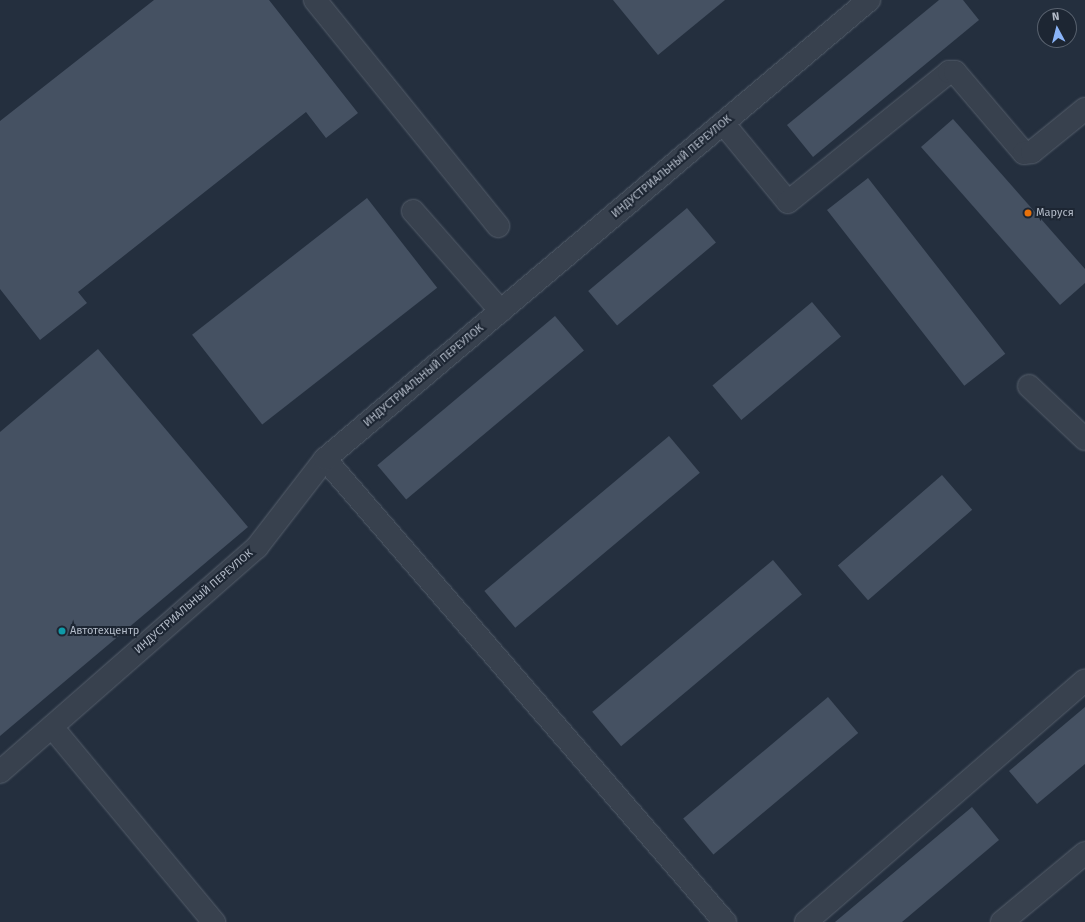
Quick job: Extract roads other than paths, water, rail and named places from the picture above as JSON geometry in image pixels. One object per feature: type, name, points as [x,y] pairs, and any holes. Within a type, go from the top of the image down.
[{"type":"street","points":[[315,0],[498,226]]},
{"type":"street","name":"ИНДУСТРИАЛЬНЫЙ ПЕРЕУЛОК","points":[[0,772],[257,547],[325,459],[869,0]]},
{"type":"street","points":[[723,123],[788,202],[949,72],[955,72],[1024,153],[1032,152],[1085,109]]},
{"type":"street","points":[[413,211],[500,311]]},
{"type":"street","points":[[1029,386],[1085,438]]},
{"type":"street","points":[[325,459],[725,922]]},
{"type":"street","points":[[806,922],[1085,680]]},
{"type":"street","points":[[52,727],[214,922]]},
{"type":"street","points":[[1002,922],[1085,853]]},
{"type":"place","name":"Маруся","points":[[1028,213]]},
{"type":"place","name":"Автотехцентр","points":[[62,631]]}]
